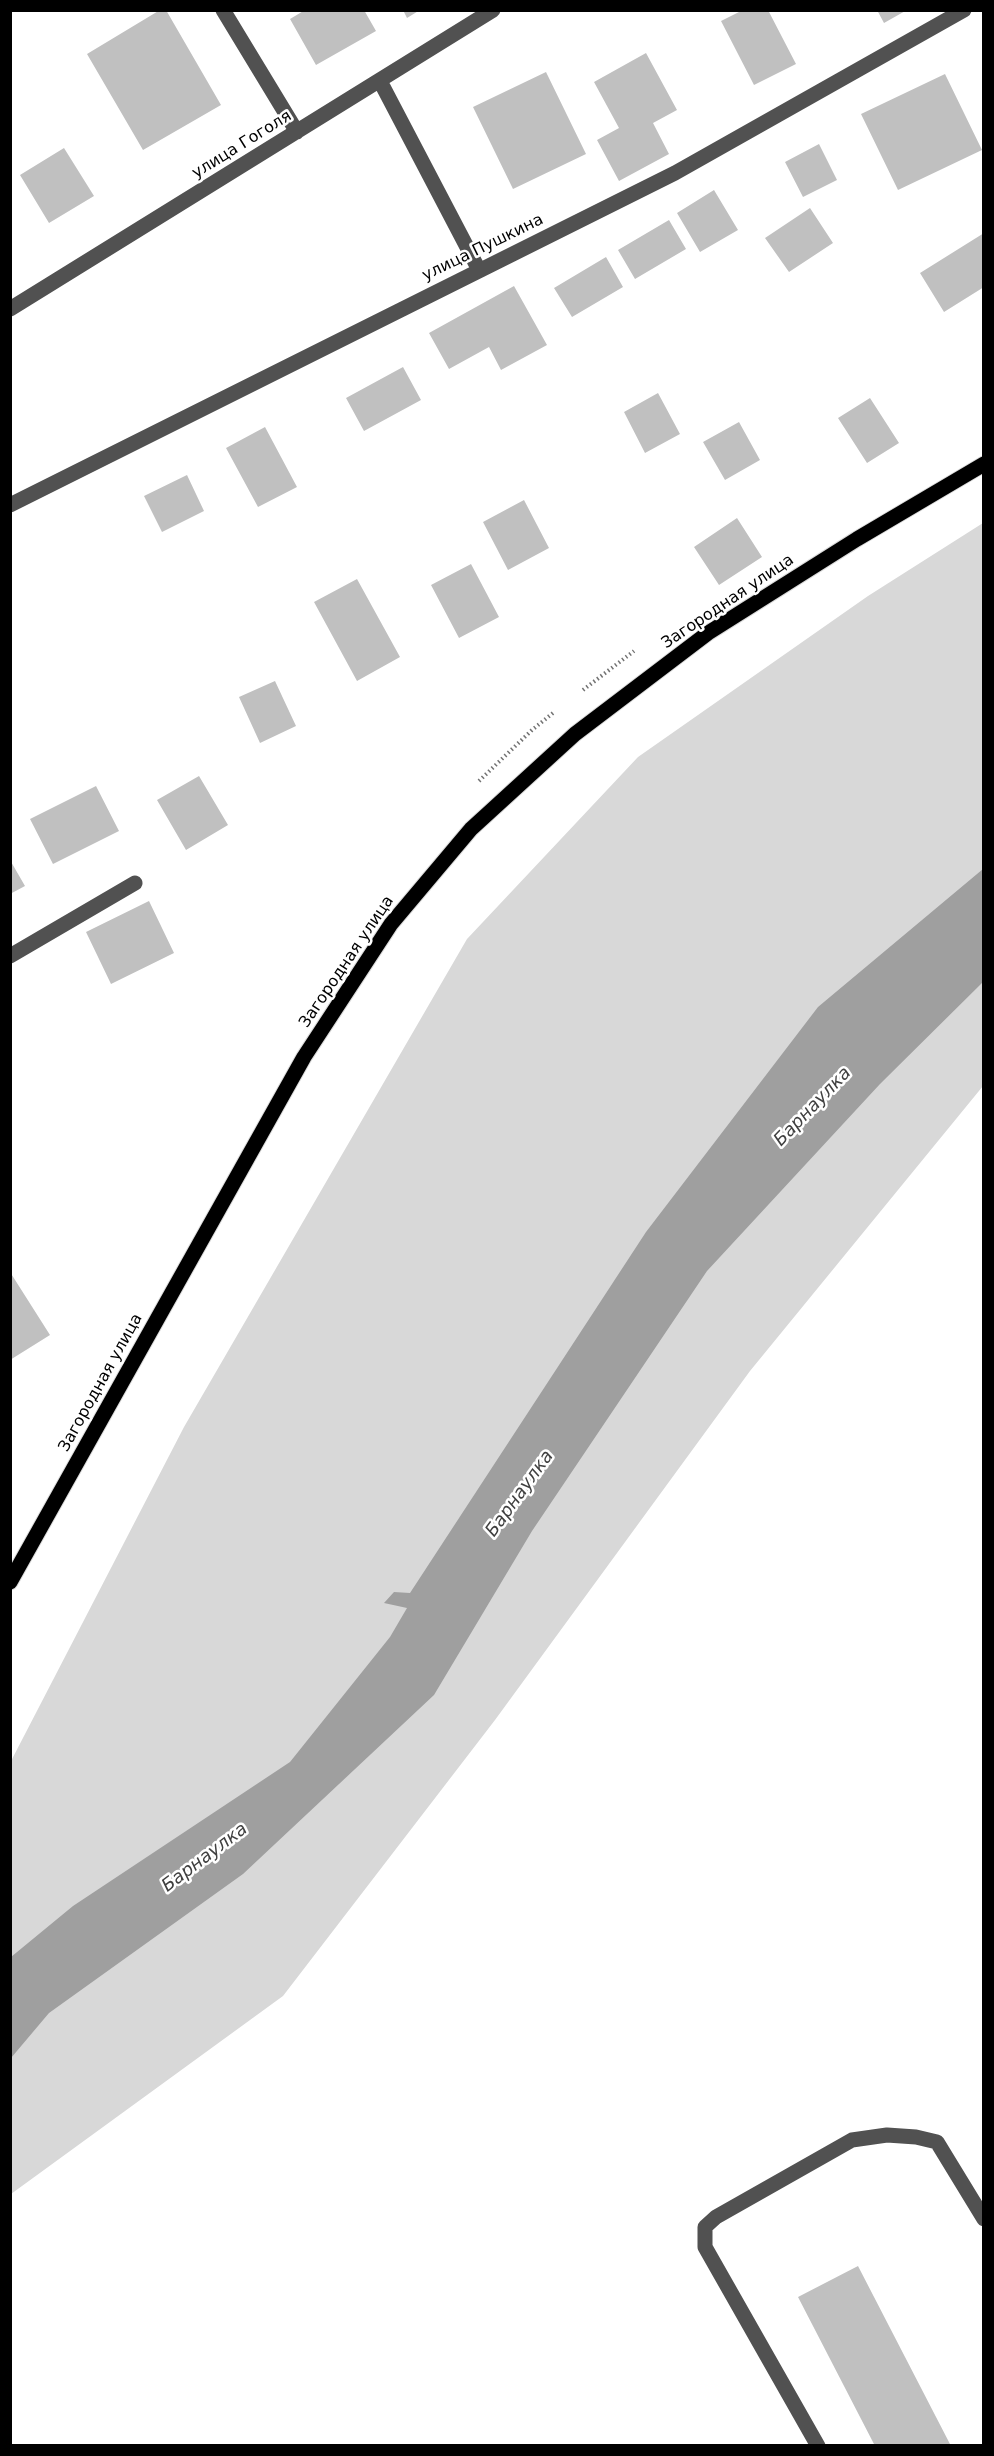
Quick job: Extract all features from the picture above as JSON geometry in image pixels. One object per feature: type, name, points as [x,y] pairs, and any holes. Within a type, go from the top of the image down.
[{"type":"main road","name":"Загородная улица","points":[[10,1582],[304,1057],[391,924],[471,829],[575,734],[708,633],[857,539],[984,464]]},
{"type":"street","points":[[224,10],[297,132]]},
{"type":"street","name":"улица Гоголя","points":[[10,309],[493,10]]},
{"type":"street","name":"улица Пушкина","points":[[10,505],[675,173],[964,10]]},
{"type":"street","points":[[380,81],[479,270]]},
{"type":"street","points":[[10,956],[135,883]]},
{"type":"street","points":[[818,2445],[705,2247],[705,2227],[716,2217],[852,2140],[887,2135],[916,2137],[937,2142],[984,2219]]},
{"type":"shaded area","points":[[983,523],[983,1086],[750,1371],[495,1720],[283,1996],[11,2194],[10,1763],[184,1427],[467,939],[638,757],[868,596]]},
{"type":"water","name":"Барнаулка","points":[[983,869],[983,982],[880,1084],[707,1271],[532,1531],[434,1695],[243,1874],[49,2013],[11,2058],[11,1957],[73,1906],[290,1762],[390,1637],[407,1608],[384,1603],[394,1592],[410,1593],[646,1232],[818,1007]]},
{"type":"building","points":[[160,10],[166,10],[221,105],[143,150],[87,54]]},
{"type":"building","points":[[305,10],[364,10],[376,31],[316,65],[290,19]]},
{"type":"building","points":[[403,10],[420,10],[407,18]]},
{"type":"building","points":[[743,10],[768,10],[796,64],[754,85],[721,21]]},
{"type":"building","points":[[877,10],[907,10],[884,23]]},
{"type":"building","points":[[646,53],[677,110],[653,123],[669,154],[619,181],[597,140],[619,128],[594,82]]},
{"type":"building","points":[[546,72],[586,154],[513,189],[473,107]]},
{"type":"building","points":[[945,74],[982,150],[898,190],[861,114]]},
{"type":"building","points":[[819,144],[837,180],[803,197],[785,162]]},
{"type":"building","points":[[64,148],[94,196],[49,223],[20,175]]},
{"type":"building","points":[[714,190],[738,230],[700,252],[677,213]]},
{"type":"building","points":[[810,208],[833,243],[789,272],[765,238]]},
{"type":"building","points":[[669,220],[686,249],[635,279],[618,250]]},
{"type":"building","points":[[984,233],[984,287],[944,312],[920,273]]},
{"type":"building","points":[[606,257],[623,287],[572,317],[554,288]]},
{"type":"building","points":[[514,286],[547,345],[501,370],[489,347],[449,369],[429,333]]},
{"type":"building","points":[[403,367],[421,400],[364,431],[346,398]]},
{"type":"building","points":[[658,393],[680,434],[645,453],[624,412]]},
{"type":"building","points":[[870,398],[899,443],[867,463],[838,418]]},
{"type":"building","points":[[739,422],[760,460],[725,480],[703,442]]},
{"type":"building","points":[[265,427],[297,487],[258,507],[226,448]]},
{"type":"building","points":[[187,475],[204,511],[162,532],[144,496]]},
{"type":"building","points":[[524,500],[549,548],[508,570],[483,522]]},
{"type":"building","points":[[737,518],[762,557],[719,585],[694,547]]},
{"type":"building","points":[[471,564],[499,617],[459,638],[431,585]]},
{"type":"building","points":[[357,579],[400,657],[357,681],[314,602]]},
{"type":"building","points":[[275,681],[296,726],[260,743],[239,697]]},
{"type":"building","points":[[199,776],[228,825],[186,850],[157,800]]},
{"type":"building","points":[[96,786],[119,831],[53,864],[30,819]]},
{"type":"building","points":[[10,860],[25,886],[10,894]]},
{"type":"building","points":[[149,901],[174,953],[111,984],[86,932]]},
{"type":"building","points":[[10,1272],[50,1335],[10,1360]]},
{"type":"building","points":[[858,2266],[951,2446],[875,2446],[798,2297]]}]
